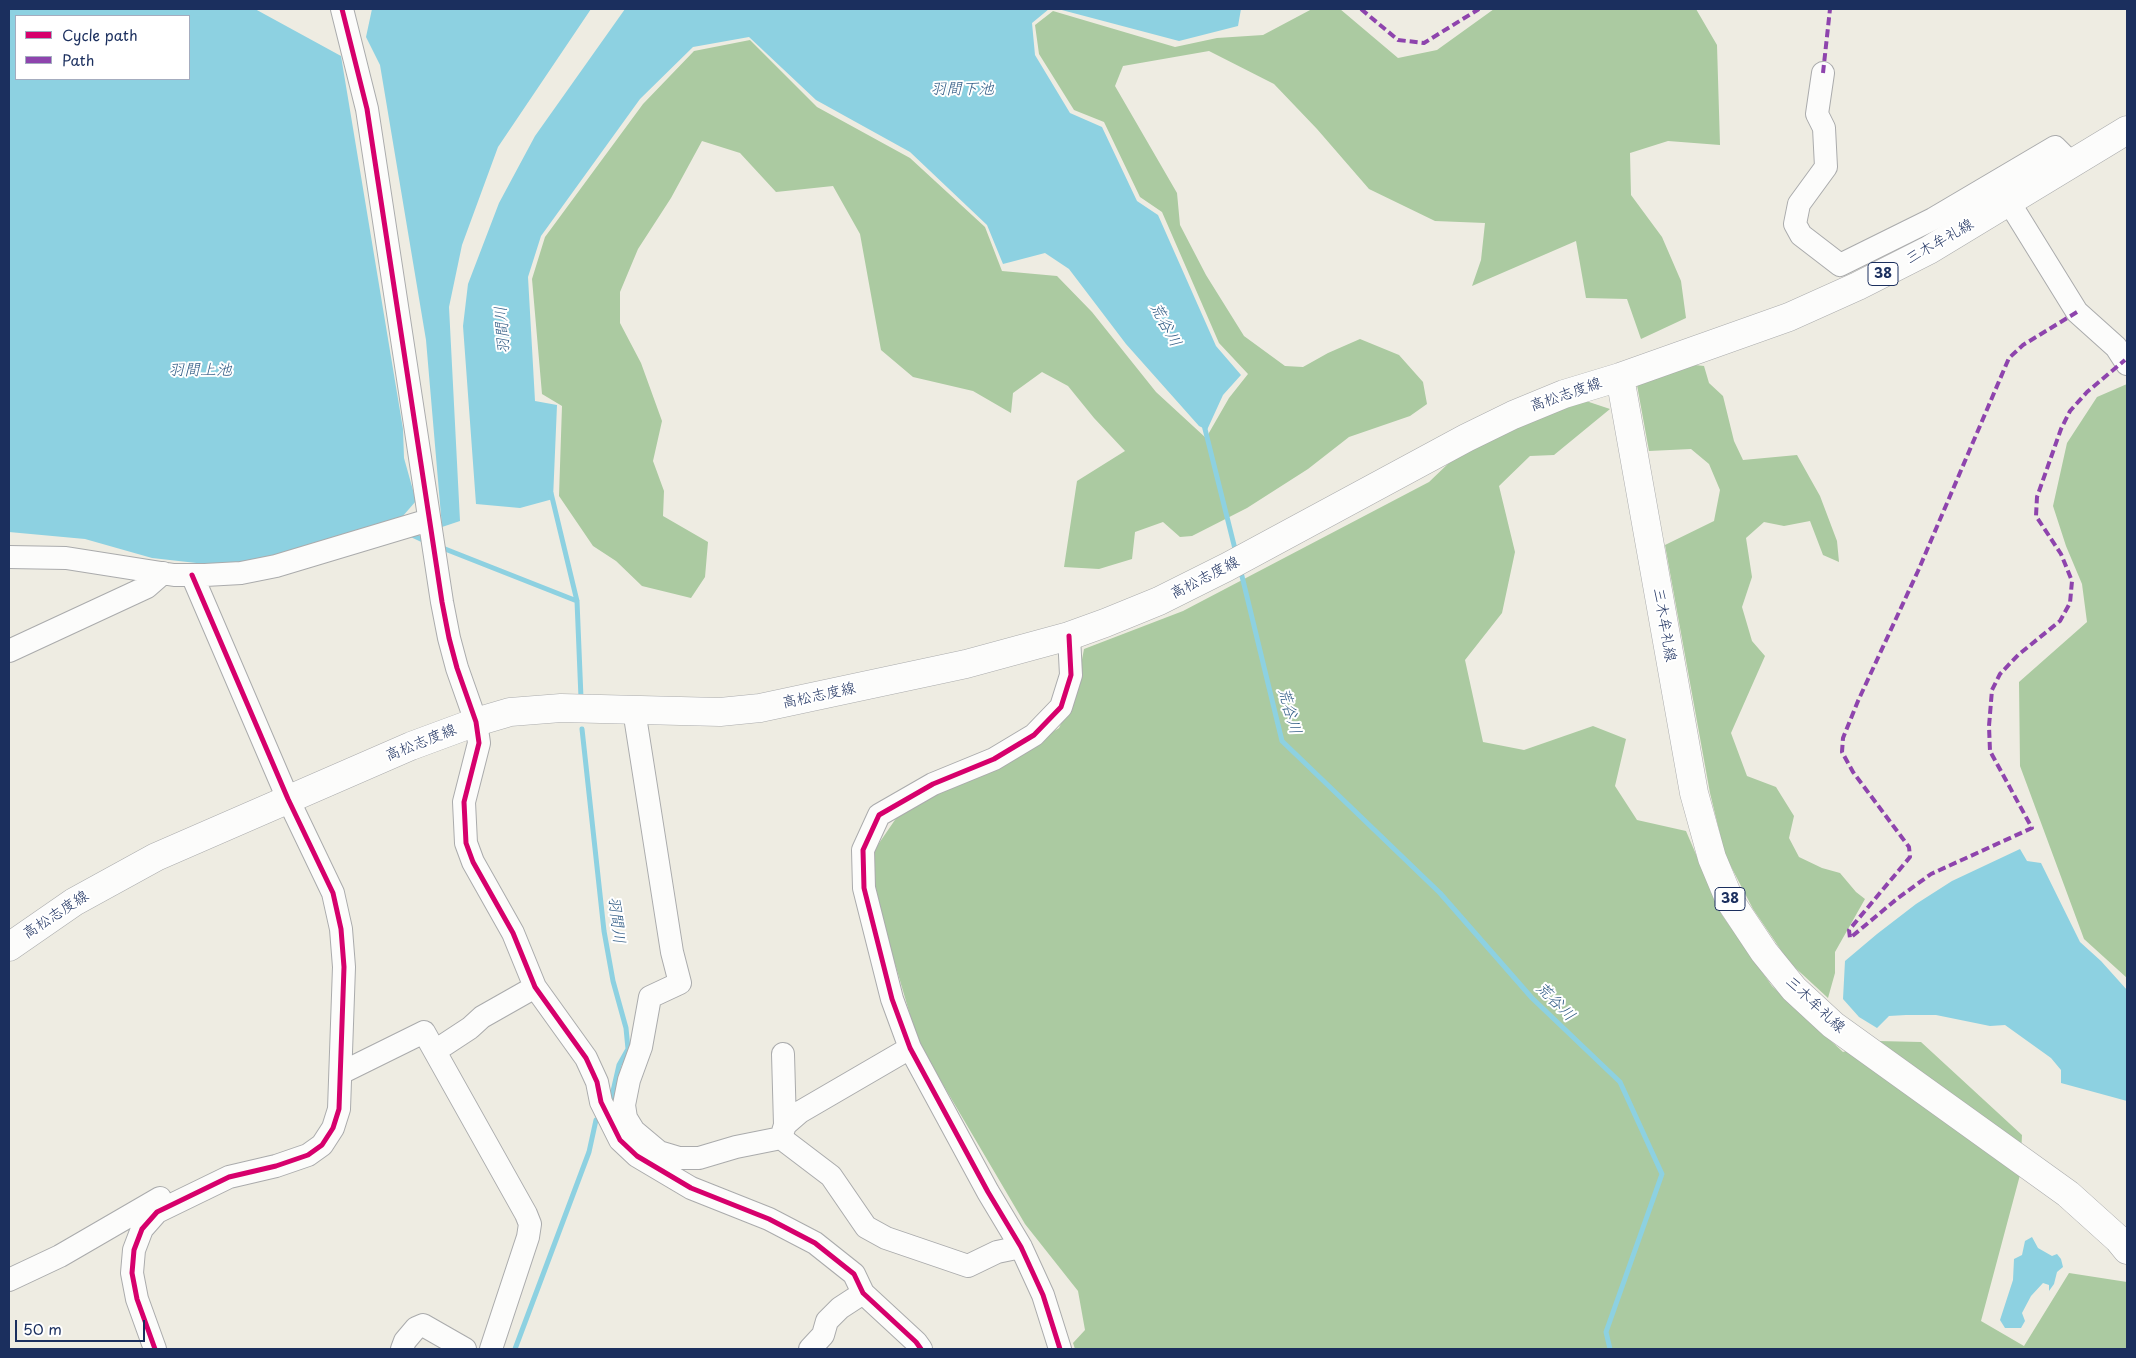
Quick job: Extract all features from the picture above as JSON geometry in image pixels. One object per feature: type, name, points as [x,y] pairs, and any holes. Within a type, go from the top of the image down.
[{"type":"main road","name":"三木牟礼線","points":[[2127,130],[1929,250],[1858,286],[1788,317],[1620,377],[1694,793],[1712,858],[1730,901],[1764,952],[1794,989],[1833,1025],[2068,1194],[2118,1239],[2127,1250]]},
{"type":"main road","name":"高松志度線","points":[[9,947],[37,926],[109,882],[156,857],[411,746],[476,722],[510,712],[561,708],[720,712],[760,708],[966,664],[1069,636],[1159,601],[1227,567],[1513,414],[1564,394],[1620,377]]},
{"type":"street","points":[[342,9],[367,109],[429,520],[449,638],[476,722],[479,743],[477,760],[464,802],[466,843],[473,862],[513,933],[535,987],[586,1058],[597,1082],[601,1102],[619,1122],[634,1131],[660,1152],[679,1158],[699,1158],[783,1132],[800,1112],[910,1048]]},
{"type":"street","points":[[1824,73],[1817,114],[1824,128],[1826,166],[1799,204],[1795,224],[1801,235],[1840,266],[1933,219],[2055,147],[2072,164]]},
{"type":"street","points":[[2009,202],[2077,312],[2116,347],[2127,364]]},
{"type":"street","points":[[9,557],[66,558],[163,573],[192,575],[241,572],[276,566],[429,520]]},
{"type":"street","points":[[9,652],[147,588],[163,573]]},
{"type":"street","points":[[150,1345],[132,1273],[134,1250],[142,1229],[157,1212],[229,1176],[276,1166],[308,1155],[322,1145],[332,1128],[339,1110],[344,967],[341,929],[333,893],[288,800],[192,575]]},
{"type":"street","points":[[1060,1349],[1044,1295],[1021,1247],[988,1192],[910,1048],[892,999],[864,888],[862,850],[879,815],[933,784],[994,758],[1034,735],[1061,707],[1072,675],[1069,636]]},
{"type":"street","points":[[634,710],[672,952],[680,983],[650,997],[642,1047],[629,1080],[619,1122],[620,1140],[637,1156],[691,1188],[769,1219],[815,1243],[854,1274],[863,1293],[916,1342],[921,1349]]},
{"type":"street","points":[[435,1051],[470,1028],[482,1017],[535,987]]},
{"type":"street","points":[[341,1073],[424,1032],[530,1224],[528,1237],[491,1349]]},
{"type":"street","points":[[782,1054],[783,1132],[831,1176],[866,1227],[886,1238],[968,1266],[997,1252],[1021,1247]]},
{"type":"street","points":[[9,1280],[60,1256],[187,1182],[219,1175],[229,1176]]},
{"type":"street","points":[[810,1349],[823,1334],[827,1321],[840,1308],[863,1293]]},
{"type":"street","points":[[402,1349],[405,1341],[416,1328],[423,1325],[465,1349]]},
{"type":"green space","points":[[1312,9],[1340,9],[1398,58],[1437,50],[1494,9],[1696,9],[1717,45],[1720,145],[1668,141],[1630,153],[1631,195],[1662,237],[1681,281],[1686,318],[1641,339],[1627,299],[1586,298],[1576,241],[1472,286],[1481,260],[1485,223],[1435,221],[1369,189],[1317,129],[1274,84],[1209,51],[1123,66],[1115,86],[1177,193],[1180,225],[1206,275],[1244,336],[1285,366],[1303,367],[1328,353],[1360,339],[1399,355],[1423,382],[1427,404],[1410,416],[1349,437],[1308,469],[1247,508],[1192,536],[1180,537],[1163,522],[1135,532],[1132,559],[1099,569],[1064,567],[1077,481],[1125,451],[1094,418],[1068,386],[1042,372],[1013,393],[1011,413],[973,391],[913,377],[881,350],[860,234],[833,186],[776,192],[740,153],[702,141],[671,198],[638,249],[620,292],[620,323],[641,363],[662,421],[653,461],[664,491],[663,516],[708,542],[705,577],[691,598],[642,586],[616,561],[593,546],[559,496],[562,406],[542,394],[532,279],[545,237],[643,104],[694,51],[750,40],[817,107],[910,158],[985,227],[1002,271],[1057,276],[1092,312],[1156,392],[1206,438],[1229,398],[1248,374],[1219,343],[1162,212],[1140,197],[1104,122],[1074,110],[1039,54],[1035,25],[1053,11],[1175,47],[1217,38],[1263,35]]},
{"type":"green space","points":[[1686,364],[1704,366],[1709,383],[1723,396],[1734,441],[1743,460],[1797,455],[1820,496],[1837,541],[1839,562],[1823,555],[1810,521],[1784,526],[1764,522],[1746,538],[1752,577],[1742,607],[1752,641],[1765,656],[1731,733],[1747,776],[1776,787],[1794,816],[1789,838],[1799,857],[1822,868],[1840,873],[1856,892],[1865,899],[1835,952],[1835,973],[1828,998],[1789,962],[1753,909],[1725,855],[1710,793],[1665,545],[1714,521],[1720,490],[1709,464],[1691,449],[1649,451],[1637,385]]},
{"type":"green space","points":[[2127,384],[2127,978],[2084,939],[2020,766],[2019,682],[2087,622],[2082,584],[2066,546],[2053,506],[2067,443],[2097,397]]},
{"type":"green space","points":[[1577,398],[1610,409],[1554,455],[1530,456],[1499,486],[1515,552],[1502,613],[1465,660],[1483,742],[1524,750],[1593,726],[1626,739],[1615,786],[1637,820],[1686,831],[1722,915],[1772,986],[1843,1052],[1878,1041],[1921,1042],[2022,1135],[2020,1175],[1981,1321],[2024,1346],[2069,1273],[2127,1282],[2127,1349],[1075,1349],[1073,1343],[1085,1330],[1078,1291],[1025,1224],[918,1042],[874,892],[873,852],[899,814],[1019,753],[1059,728],[1076,691],[1084,649],[1183,611],[1429,482],[1451,461],[1523,423]]},
{"type":"water","name":"羽間上池","points":[[9,9],[255,9],[341,56],[403,429],[404,458],[416,501],[402,517],[282,556],[232,567],[152,558],[85,539],[9,532]]},
{"type":"water","points":[[372,9],[591,9],[498,147],[462,245],[449,307],[460,521],[442,527],[426,340],[380,65],[366,37]]},
{"type":"water","name":"羽間下池","points":[[625,9],[1049,9],[1032,23],[1035,55],[1070,113],[1102,127],[1137,201],[1158,215],[1216,346],[1241,375],[1223,395],[1207,430],[1199,426],[1126,344],[1069,269],[1045,253],[1003,264],[987,225],[910,152],[816,100],[749,37],[693,47],[640,99],[541,236],[528,277],[535,401],[557,405],[553,499],[520,508],[476,504],[463,326],[468,284],[499,203],[535,136]]},
{"type":"water","points":[[1058,9],[1241,9],[1238,26],[1179,41]]},
{"type":"water","points":[[2020,849],[2027,861],[2041,863],[2080,942],[2101,961],[2127,990],[2127,1101],[2061,1083],[2061,1070],[2051,1058],[2005,1025],[1990,1026],[1936,1015],[1906,1015],[1889,1016],[1877,1028],[1859,1017],[1843,999],[1845,961],[1916,904],[1952,881]]},
{"type":"water","points":[[2032,1237],[2038,1248],[2052,1256],[2057,1254],[2061,1259],[2063,1267],[2057,1272],[2054,1284],[2049,1291],[2049,1285],[2043,1283],[2031,1296],[2022,1313],[2025,1321],[2021,1328],[2005,1328],[2000,1320],[2013,1280],[2014,1259],[2022,1255],[2025,1241]]},
{"type":"waterway","name":"荒谷川","points":[[1204,425],[1236,553]]},
{"type":"waterway","name":"羽間川","points":[[551,493],[577,601],[581,698]]},
{"type":"waterway","points":[[408,533],[425,541]]},
{"type":"waterway","points":[[440,547],[577,601]]},
{"type":"waterway","name":"荒谷川","points":[[1240,568],[1282,741],[1440,893],[1532,998],[1620,1082],[1662,1174],[1606,1332],[1610,1349]]},
{"type":"waterway","name":"羽間川","points":[[582,729],[604,931],[613,981],[626,1028],[628,1049],[619,1065],[613,1091],[614,1107]]},
{"type":"waterway","name":"羽間川","points":[[515,1349],[589,1152],[596,1120]]},
{"type":"marked path","points":[[1361,9],[1398,40],[1424,43],[1479,9]]},
{"type":"marked path","points":[[1823,73],[1830,9]]},
{"type":"marked path","points":[[2077,312],[2023,345],[2009,358],[1918,571],[1843,738],[1842,752],[1853,772],[1909,847],[1910,857],[1849,930],[1850,938],[1898,898],[1931,874],[2032,828],[1990,751],[1989,726],[1992,690],[2000,674],[2018,655],[2060,621],[2070,603],[2072,581],[2061,554],[2036,516],[2037,497],[2061,429],[2070,411],[2087,392],[2125,360]]},
{"type":"cycle path","points":[[342,9],[367,109],[442,602],[457,668],[476,722],[479,743],[464,802],[466,843],[473,862],[513,933],[535,987],[586,1058],[597,1082],[601,1102],[620,1140],[637,1156],[691,1188],[769,1219],[815,1243],[854,1274],[863,1293],[916,1342],[921,1349]]},
{"type":"cycle path","points":[[155,1349],[137,1299],[132,1273],[134,1250],[142,1229],[157,1212],[229,1177],[276,1166],[308,1155],[322,1145],[333,1128],[339,1109],[344,967],[341,929],[333,893],[288,799],[192,575]]},
{"type":"cycle path","points":[[1060,1349],[1043,1295],[1021,1247],[988,1192],[910,1048],[892,999],[864,888],[863,850],[879,815],[933,784],[994,759],[1034,735],[1061,707],[1071,675],[1069,636]]}]
